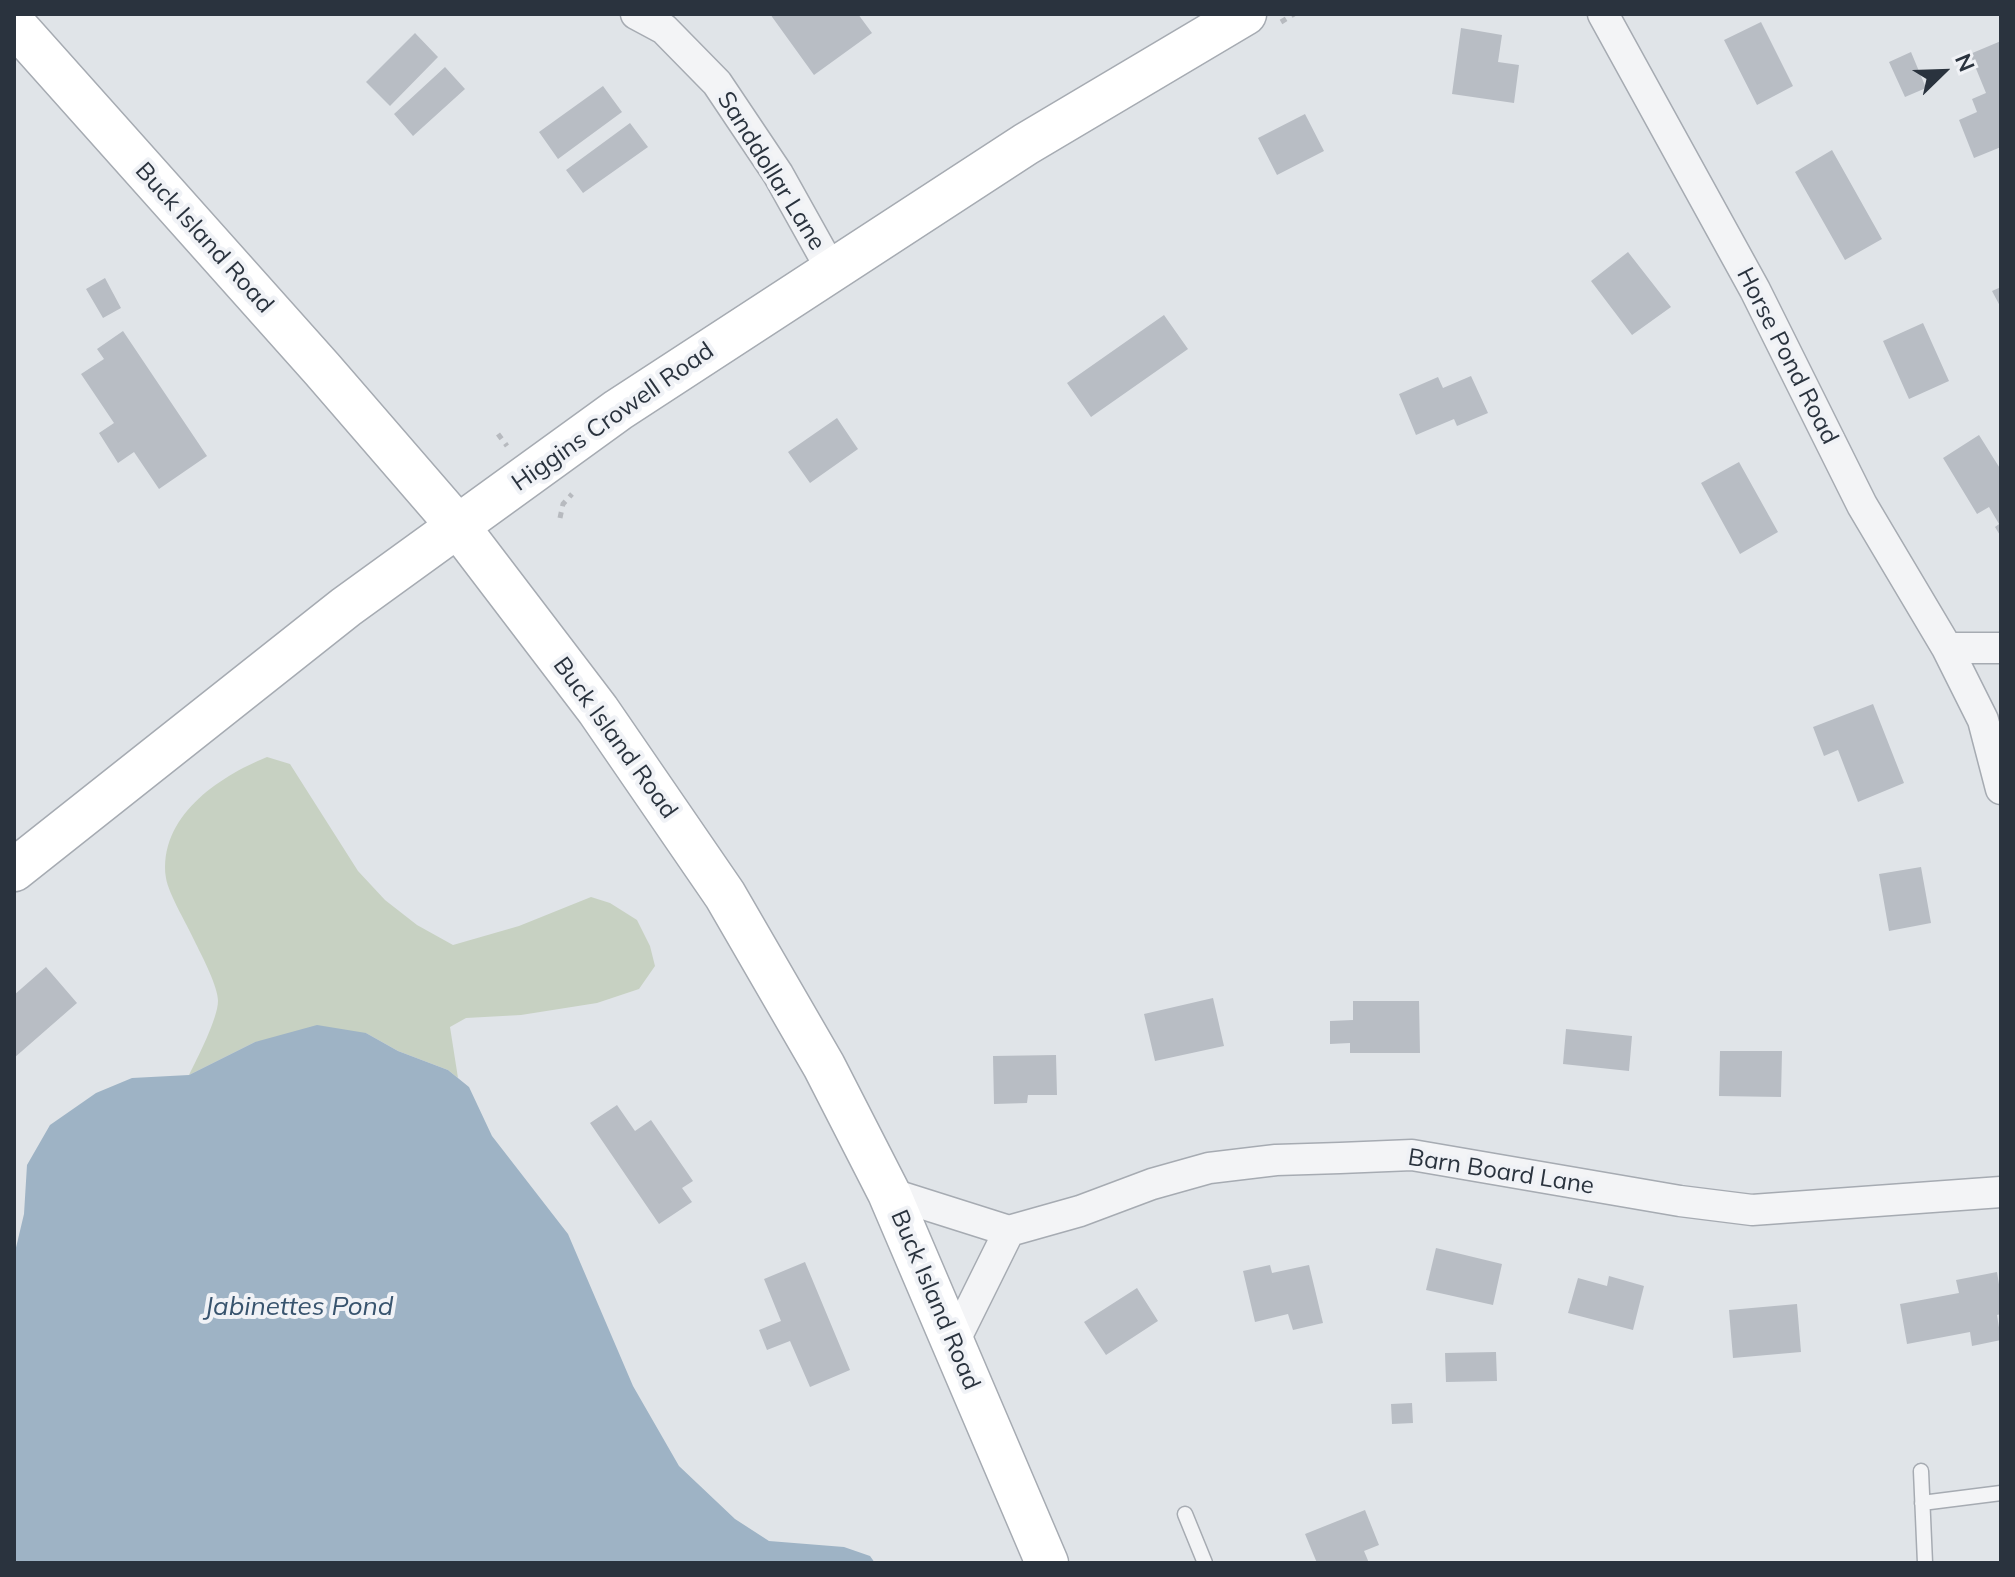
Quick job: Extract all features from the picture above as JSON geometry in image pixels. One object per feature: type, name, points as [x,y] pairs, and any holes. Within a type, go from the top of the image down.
[{"type":"main road","name":"Higgins Crowell Road","points":[[14,870],[346,607],[618,410],[1026,144],[1245,14]]},
{"type":"main road","name":"Buck Island Road","points":[[14,24],[457,525],[598,710],[725,895],[824,1066],[889,1193],[1047,1563]]},
{"type":"street","name":"Sanddollar Lane","points":[[636,14],[664,29],[717,83],[778,174],[831,269]]},
{"type":"street","name":"Horse Pond Road","points":[[1603,14],[1755,290],[1862,505],[1947,648],[1983,720],[2001,789]]},
{"type":"street","points":[[1947,648],[2001,648]]},
{"type":"street","name":"Barn Board Lane","points":[[1009,1231],[1209,1168],[1276,1160],[1412,1155],[1680,1201],[1752,1210],[2001,1192]]},
{"type":"street","points":[[889,1193],[1009,1231],[953,1344]]},
{"type":"lane","points":[[1921,1471],[1925,1563]]},
{"type":"lane","points":[[1922,1503],[2001,1493]]},
{"type":"lane","points":[[1185,1514],[1205,1563]]},
{"type":"green space","points":[[267,757],[290,764],[358,871],[385,900],[417,925],[453,945],[519,926],[591,897],[610,903],[637,920],[650,946],[655,966],[639,989],[597,1003],[521,1015],[466,1018],[450,1027],[458,1078],[448,1070],[398,1051],[366,1033],[255,1042],[189,1075],[211,1028],[218,1001],[210,972],[168,884],[166,856],[172,836],[195,802],[229,776]]},
{"type":"water","name":"Jabinettes Pond","points":[[317,1025],[366,1033],[398,1051],[448,1070],[469,1087],[492,1136],[568,1234],[633,1386],[679,1466],[735,1519],[769,1541],[844,1547],[870,1556],[875,1563],[14,1563],[14,1256],[24,1214],[27,1165],[50,1125],[96,1093],[132,1078],[189,1075],[255,1042]]},
{"type":"building","points":[[770,14],[858,14],[872,33],[814,75]]},
{"type":"building","points":[[1761,22],[1793,86],[1757,105],[1724,40]]},
{"type":"building","points":[[1461,28],[1502,35],[1498,62],[1519,65],[1514,103],[1452,94]]},
{"type":"building","points":[[415,33],[438,57],[390,106],[366,82]]},
{"type":"building","points":[[2001,41],[2001,147],[1974,158],[1959,120],[1977,112],[1972,99],[1986,93],[1970,54]]},
{"type":"building","points":[[1911,52],[1926,88],[1905,97],[1889,62]]},
{"type":"building","points":[[445,67],[465,89],[413,136],[394,114]]},
{"type":"building","points":[[603,86],[622,112],[558,159],[539,132]]},
{"type":"building","points":[[1305,114],[1324,151],[1277,175],[1258,138]]},
{"type":"building","points":[[630,123],[648,147],[583,193],[566,170]]},
{"type":"building","points":[[1832,150],[1882,239],[1845,260],[1795,172]]},
{"type":"building","points":[[1628,252],[1671,307],[1632,335],[1591,281]]},
{"type":"building","points":[[105,278],[121,308],[103,318],[86,289]]},
{"type":"building","points":[[2001,287],[2001,308],[1992,291]]},
{"type":"building","points":[[1164,315],[1188,349],[1091,417],[1067,383]]},
{"type":"building","points":[[1923,323],[1949,381],[1909,399],[1883,341]]},
{"type":"building","points":[[123,331],[207,456],[159,489],[134,452],[118,463],[99,433],[114,423],[81,374],[104,359],[97,349]]},
{"type":"building","points":[[1471,376],[1488,413],[1457,426],[1454,419],[1416,435],[1399,394],[1438,377],[1443,388]]},
{"type":"building","points":[[837,418],[858,449],[810,483],[788,452]]},
{"type":"building","points":[[1979,435],[2001,470],[2001,537],[1995,527],[1999,524],[1989,507],[1977,514],[1943,458]]},
{"type":"building","points":[[1739,462],[1778,532],[1740,554],[1701,483]]},
{"type":"building","points":[[1873,704],[1904,783],[1858,802],[1838,750],[1824,756],[1813,727]]},
{"type":"building","points":[[1921,867],[1931,923],[1889,931],[1879,874]]},
{"type":"building","points":[[46,967],[77,1003],[14,1058],[14,995]]},
{"type":"building","points":[[1213,998],[1224,1046],[1155,1061],[1144,1014]]},
{"type":"building","points":[[1353,1001],[1419,1001],[1420,1053],[1350,1053],[1350,1043],[1330,1044],[1330,1021],[1353,1020]]},
{"type":"building","points":[[1566,1029],[1632,1036],[1629,1071],[1563,1064]]},
{"type":"building","points":[[1720,1051],[1782,1051],[1781,1097],[1719,1096]]},
{"type":"building","points":[[1056,1055],[1057,1095],[1028,1095],[1027,1103],[994,1104],[993,1056]]},
{"type":"building","points":[[617,1105],[635,1131],[651,1120],[693,1181],[682,1188],[692,1202],[659,1224],[590,1123]]},
{"type":"building","points":[[1436,1248],[1502,1264],[1493,1305],[1426,1290]]},
{"type":"building","points":[[805,1262],[850,1370],[810,1387],[790,1341],[767,1350],[759,1330],[781,1321],[764,1279]]},
{"type":"building","points":[[1270,1265],[1272,1273],[1309,1265],[1323,1323],[1293,1330],[1288,1314],[1255,1322],[1243,1271]]},
{"type":"building","points":[[1997,1272],[2001,1314],[1997,1315],[2001,1340],[1972,1346],[1970,1332],[1907,1344],[1900,1304],[1959,1293],[1956,1280]]},
{"type":"building","points":[[1609,1276],[1644,1286],[1633,1330],[1568,1313],[1578,1278],[1607,1286]]},
{"type":"building","points":[[1137,1288],[1158,1321],[1106,1355],[1084,1322]]},
{"type":"building","points":[[1797,1304],[1801,1352],[1733,1358],[1729,1310]]},
{"type":"building","points":[[1496,1352],[1497,1381],[1446,1382],[1445,1353]]},
{"type":"building","points":[[1412,1403],[1413,1423],[1392,1424],[1391,1404]]},
{"type":"building","points":[[1365,1510],[1379,1545],[1364,1551],[1369,1563],[1317,1563],[1305,1534]]}]
